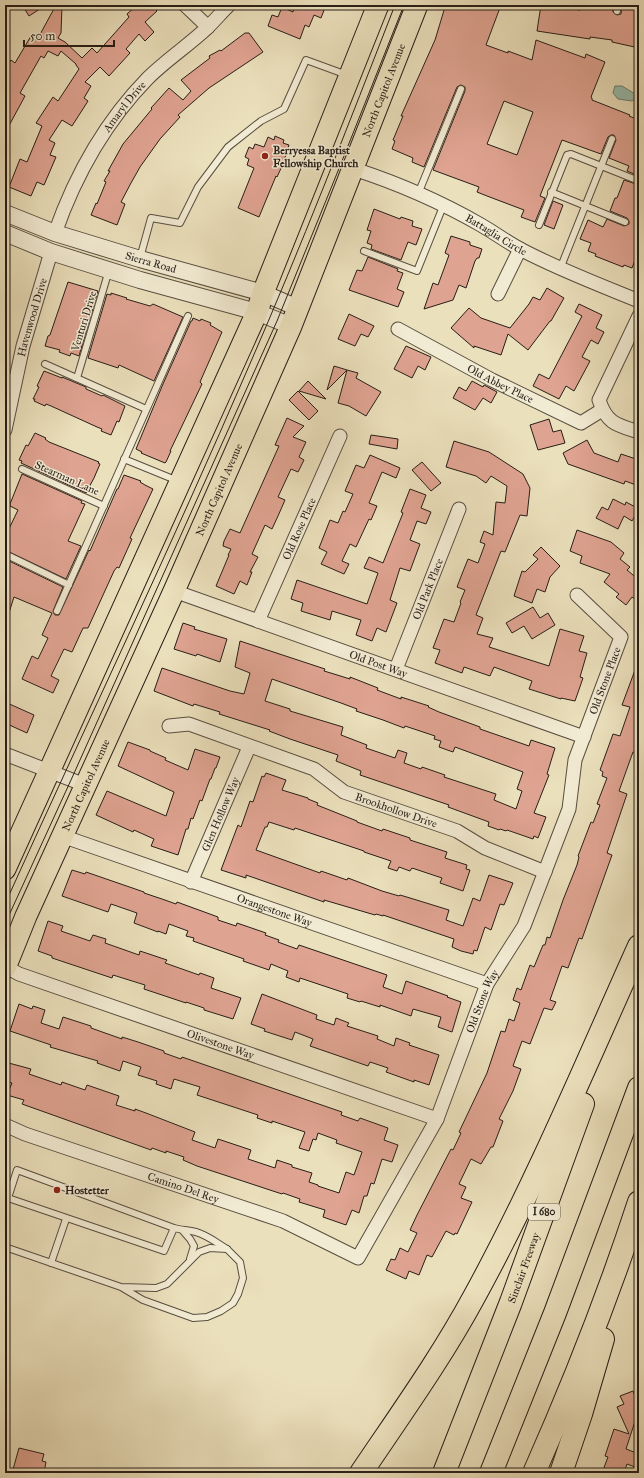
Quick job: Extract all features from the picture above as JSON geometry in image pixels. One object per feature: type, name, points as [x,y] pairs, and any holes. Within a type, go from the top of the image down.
[{"type":"highway","points":[[362,1473],[452,1337],[506,1239],[639,948]]},
{"type":"highway","name":"Sinclair Freeway","points":[[444,1473],[511,1302],[639,948]]},
{"type":"highway","points":[[491,1473],[555,1313],[639,1088]]},
{"type":"highway","points":[[534,1473],[581,1360],[639,1202]]},
{"type":"highway","points":[[561,1473],[581,1414],[639,1215]]},
{"type":"main road","points":[[5,869],[48,770],[260,303],[378,5]]},
{"type":"main road","name":"North Capitol Avenue","points":[[5,968],[15,941],[174,591],[294,317],[354,169],[417,5]]},
{"type":"street","points":[[185,5],[208,27]]},
{"type":"street","name":"Amaryl Drive","points":[[55,233],[62,213],[95,145],[115,115],[148,78],[208,27],[228,5]]},
{"type":"street","name":"Battaglia Circle","points":[[354,169],[371,174],[444,204],[482,225],[520,249],[560,269],[639,301]]},
{"type":"street","name":"Sierra Road","points":[[5,213],[55,233],[140,259],[294,317]]},
{"type":"street","name":"Sierra Road","points":[[5,233],[51,252],[109,270],[260,303]]},
{"type":"street","points":[[498,294],[520,249]]},
{"type":"street","name":"Havenwood Drive","points":[[5,430],[23,346],[51,252]]},
{"type":"street","points":[[639,316],[599,400],[602,410],[615,424],[639,432]]},
{"type":"street","name":"Old Abbey Place","points":[[398,329],[492,380],[581,424],[602,410]]},
{"type":"street","name":"Old Rose Place","points":[[258,621],[340,436]]},
{"type":"street","name":"Old Park Place","points":[[396,669],[459,509]]},
{"type":"street","name":"Old Post Way","points":[[174,591],[584,737]]},
{"type":"street","name":"Old Stone Place","points":[[577,596],[621,637],[584,737]]},
{"type":"street","name":"Brookhollow Drive","points":[[169,726],[189,724],[314,769],[344,792],[457,831],[485,848],[545,872]]},
{"type":"street","name":"Old Stone Way","points":[[358,1258],[437,1119],[487,984],[524,926],[568,809],[575,760],[584,737]]},
{"type":"street","name":"Glen Hollow Way","points":[[192,882],[249,746]]},
{"type":"street","points":[[5,754],[85,785]]},
{"type":"street","name":"Orangestone Way","points":[[62,836],[487,984]]},
{"type":"street","name":"Olivestone Way","points":[[5,968],[437,1119]]},
{"type":"street","name":"Camino Del Rey","points":[[5,1125],[25,1134],[283,1221],[358,1258]]},
{"type":"lane","points":[[140,259],[150,218],[180,223],[198,187],[228,147],[261,121],[284,109],[306,60],[351,76]]},
{"type":"lane","points":[[418,194],[461,89]]},
{"type":"lane","points":[[560,269],[612,139]]},
{"type":"lane","points":[[539,225],[567,155],[571,154],[639,182]]},
{"type":"lane","points":[[551,192],[626,222]]},
{"type":"lane","points":[[364,251],[417,271],[444,204]]},
{"type":"lane","name":"Venturi Drive","points":[[78,378],[109,270]]},
{"type":"lane","points":[[57,611],[188,316]]},
{"type":"lane","points":[[45,364],[146,409]]},
{"type":"lane","points":[[124,459],[180,482]]},
{"type":"lane","name":"Stearman Lane","points":[[22,469],[104,506]]},
{"type":"lane","points":[[5,554],[69,585]]},
{"type":"lane","points":[[5,1247],[121,1287],[143,1300],[193,1318],[207,1317],[221,1311],[233,1303],[238,1294],[243,1278],[240,1262],[226,1249],[206,1236],[195,1232],[183,1231],[174,1228],[17,1170],[8,1198],[66,1219],[164,1251],[174,1228]]},
{"type":"lane","points":[[51,1263],[66,1219]]},
{"type":"lane","points":[[183,1231],[194,1246],[189,1260]]},
{"type":"lane","points":[[121,1287],[156,1288],[167,1284],[176,1276],[189,1260],[199,1252],[210,1248],[226,1249]]},
{"type":"shaded area","points":[[615,86],[622,86],[635,94],[635,99],[632,101],[618,99],[613,93]]},
{"type":"building","points":[[22,5],[46,5],[29,16]]},
{"type":"building","points":[[56,5],[62,5],[61,33],[58,38],[65,42],[82,58],[92,48],[97,53],[129,17],[127,14],[137,5],[151,5],[157,11],[145,22],[154,32],[145,41],[139,34],[126,49],[130,53],[109,76],[100,67],[85,82],[91,86],[84,98],[88,101],[72,126],[62,120],[49,140],[55,143],[50,155],[56,157],[44,185],[37,182],[31,196],[9,187],[20,159],[27,162],[42,126],[36,123],[53,97],[58,101],[79,69],[76,64],[61,51],[58,56],[48,51],[44,58],[41,56],[20,93],[25,96],[5,133],[5,69],[11,60],[15,63],[31,36],[37,40]]},
{"type":"building","points":[[289,5],[326,5],[321,18],[314,15],[309,27],[305,25],[300,39],[268,26],[272,15],[278,17],[282,7],[293,12],[294,8]]},
{"type":"building","points":[[448,5],[501,5],[486,45],[508,53],[508,51],[532,60],[536,40],[585,58],[586,54],[605,62],[591,97],[592,100],[639,120],[639,176],[627,171],[629,166],[609,158],[616,140],[614,135],[608,137],[601,154],[562,140],[540,196],[545,198],[535,222],[521,217],[524,210],[477,192],[479,187],[433,170],[465,91],[465,87],[461,85],[457,87],[424,167],[412,162],[413,158],[392,149],[395,141],[393,140],[403,116],[401,116],[435,40],[445,7],[447,8]],"holes":[[[504,101],[533,112],[517,155],[487,144]]]},
{"type":"building","points":[[541,5],[574,5],[575,9],[579,10],[583,9],[584,5],[613,5],[613,12],[617,15],[621,14],[622,5],[639,5],[635,28],[639,28],[639,48],[612,42],[612,40],[590,37],[590,39],[537,31]]},
{"type":"building","points":[[245,33],[249,33],[263,52],[209,88],[178,115],[180,117],[160,139],[140,167],[131,183],[121,202],[125,204],[117,225],[91,215],[106,182],[104,181],[110,171],[108,171],[123,144],[152,109],[151,108],[169,88],[183,100],[191,91],[181,80],[210,58],[209,56],[220,50],[221,51]]},
{"type":"building","points":[[275,136],[284,140],[283,143],[289,145],[283,164],[277,177],[276,176],[259,217],[238,208],[254,168],[247,165],[249,159],[245,157],[249,147],[253,149],[255,144],[264,147],[268,137],[274,140]]},
{"type":"building","points":[[624,180],[639,185],[639,195],[635,206],[639,207],[639,250],[632,268],[624,265],[623,267],[595,256],[596,254],[588,251],[591,243],[580,239],[588,220],[603,227],[607,219],[624,226],[629,224],[627,218],[610,211]]},
{"type":"building","points":[[553,201],[563,205],[554,229],[544,225]]},
{"type":"building","points":[[374,209],[400,219],[401,217],[413,221],[412,226],[422,229],[416,245],[408,242],[401,260],[371,249],[372,245],[367,243],[371,231],[367,230]]},
{"type":"building","points":[[451,236],[470,242],[470,245],[482,249],[479,258],[475,261],[466,288],[459,285],[453,300],[424,309],[433,283],[438,285],[449,255],[445,253]]},
{"type":"building","points":[[368,257],[398,269],[397,271],[403,273],[397,289],[404,292],[398,307],[349,290],[357,270],[362,271]]},
{"type":"building","points":[[68,282],[98,291],[79,356],[71,353],[70,356],[59,352],[60,350],[45,346]]},
{"type":"building","points":[[547,288],[564,298],[551,321],[528,350],[508,334],[501,355],[474,346],[474,348],[451,328],[469,308],[481,318],[510,328],[533,297],[540,300]]},
{"type":"building","points":[[111,293],[150,306],[153,304],[183,317],[154,381],[119,365],[118,368],[88,358],[107,294],[111,295]]},
{"type":"building","points":[[579,304],[602,315],[596,328],[604,332],[598,344],[591,340],[582,357],[590,361],[574,391],[566,386],[559,399],[533,386],[539,374],[549,379],[582,316],[575,312]]},
{"type":"building","points":[[349,314],[374,326],[368,337],[361,334],[355,346],[338,339]]},
{"type":"building","points":[[193,318],[211,323],[210,325],[222,332],[200,382],[202,384],[165,463],[141,453],[142,452],[136,449]]},
{"type":"building","points":[[406,346],[431,357],[425,370],[418,366],[412,378],[394,369]]},
{"type":"building","points":[[334,366],[347,370],[327,390]]},
{"type":"building","points":[[347,370],[358,373],[356,378],[381,392],[366,416],[349,406],[338,403]]},
{"type":"building","points":[[44,371],[86,387],[86,389],[102,396],[103,395],[125,406],[119,422],[117,421],[111,435],[101,431],[102,429],[51,406],[46,404],[45,406],[34,401],[35,399],[33,399],[39,387],[37,386]]},
{"type":"building","points":[[308,381],[326,399],[299,391]]},
{"type":"building","points":[[472,381],[497,392],[491,403],[483,398],[475,410],[453,398],[459,387],[466,391]]},
{"type":"building","points":[[298,391],[318,411],[309,420],[289,400]]},
{"type":"building","points":[[287,418],[304,426],[293,437],[306,442],[299,457],[304,460],[298,472],[291,469],[278,497],[285,500],[272,529],[265,525],[252,554],[258,557],[250,572],[252,572],[247,585],[240,581],[234,594],[216,586],[231,549],[223,546],[224,541],[230,529],[240,533],[279,446],[275,445]]},
{"type":"building","points":[[549,419],[553,432],[561,430],[565,443],[538,450],[530,425]]},
{"type":"building","points":[[35,433],[46,438],[45,439],[49,442],[99,462],[98,463],[100,464],[86,493],[21,463],[22,461],[19,460],[26,445],[28,446]]},
{"type":"building","points":[[371,435],[398,439],[397,449],[369,444]]},
{"type":"building","points":[[587,440],[594,453],[618,462],[621,454],[639,460],[639,486],[625,481],[624,484],[568,464],[563,453]]},
{"type":"building","points":[[454,441],[489,452],[523,474],[530,488],[527,516],[520,515],[505,552],[501,551],[476,615],[483,618],[477,634],[493,638],[489,647],[549,666],[560,629],[584,636],[579,651],[587,653],[580,677],[583,678],[575,701],[561,699],[529,689],[532,681],[494,667],[490,676],[464,667],[462,673],[435,663],[440,650],[433,648],[444,619],[454,622],[461,603],[460,602],[465,590],[457,587],[468,559],[478,563],[485,544],[480,542],[484,531],[493,535],[496,502],[505,503],[507,486],[491,476],[486,483],[476,476],[446,467]]},
{"type":"building","points":[[370,455],[400,468],[396,478],[382,472],[369,503],[377,506],[356,547],[350,544],[342,561],[349,564],[344,574],[321,564],[327,552],[319,548],[330,520],[338,523],[343,511],[345,512],[353,494],[345,491],[356,465],[364,468]]},
{"type":"building","points":[[422,462],[441,483],[431,491],[412,470]]},
{"type":"building","points":[[22,474],[82,501],[81,503],[85,504],[68,541],[81,546],[66,579],[5,550],[5,537],[18,510],[10,506],[10,504]]},
{"type":"building","points":[[124,475],[141,481],[140,482],[153,489],[130,538],[132,539],[119,568],[117,567],[114,571],[88,628],[83,628],[72,652],[64,649],[51,676],[59,680],[53,693],[22,679],[32,656],[38,659],[48,638],[42,635],[52,613],[14,597],[7,619],[5,619],[5,559],[63,587],[53,611],[55,615],[59,615]]},
{"type":"building","points":[[410,489],[426,495],[421,508],[431,512],[426,524],[417,521],[410,540],[420,544],[410,571],[400,568],[390,600],[397,603],[386,632],[377,628],[372,641],[356,635],[361,620],[332,611],[330,620],[301,611],[303,603],[291,599],[297,580],[367,604],[378,573],[364,568],[369,557],[383,563],[403,513],[401,512]]},
{"type":"building","points":[[613,499],[625,505],[626,502],[639,509],[632,521],[624,516],[618,529],[596,518],[602,507],[608,510]]},
{"type":"building","points":[[577,530],[611,542],[624,553],[620,559],[630,567],[627,570],[639,580],[639,602],[632,597],[626,605],[616,597],[619,594],[604,582],[610,574],[580,563],[582,556],[570,551]]},
{"type":"building","points":[[541,547],[560,566],[550,577],[545,592],[537,589],[532,603],[514,596],[522,571],[525,572],[538,559],[533,555]]},
{"type":"building","points":[[533,607],[540,618],[548,613],[555,625],[532,639],[524,626],[512,633],[506,623]]},
{"type":"building","points":[[183,623],[195,627],[194,629],[227,639],[220,662],[197,654],[196,656],[174,649]]},
{"type":"building","points":[[240,641],[325,669],[324,671],[350,679],[350,677],[378,688],[377,690],[401,699],[401,697],[429,706],[428,707],[439,712],[480,727],[480,729],[529,746],[531,740],[555,748],[547,774],[549,775],[534,813],[546,817],[538,838],[534,836],[533,839],[507,830],[499,830],[488,826],[489,822],[448,807],[449,805],[360,775],[361,771],[336,761],[338,755],[290,739],[269,731],[270,730],[219,714],[220,712],[194,704],[193,706],[154,691],[162,668],[230,691],[244,694],[250,673],[235,667]],"holes":[[[272,679],[357,709],[356,711],[404,728],[405,726],[435,736],[434,739],[441,741],[439,747],[453,752],[455,747],[523,772],[517,789],[522,791],[516,809],[494,800],[496,794],[444,777],[445,775],[422,767],[421,769],[404,763],[407,753],[398,750],[395,758],[366,748],[367,745],[341,735],[343,727],[290,711],[290,709],[265,701]]]},
{"type":"building","points":[[638,662],[639,745],[636,753],[633,752],[619,791],[627,794],[607,853],[612,855],[582,939],[579,938],[568,968],[562,966],[550,1000],[556,1002],[552,1010],[544,1008],[530,1044],[522,1041],[513,1066],[521,1069],[513,1091],[499,1119],[503,1121],[493,1147],[491,1147],[481,1164],[471,1159],[459,1184],[466,1187],[461,1198],[472,1202],[457,1234],[455,1233],[454,1235],[446,1231],[432,1257],[427,1255],[419,1275],[409,1271],[406,1279],[386,1270],[391,1259],[395,1260],[400,1248],[408,1252],[417,1233],[410,1230],[451,1149],[453,1150],[461,1133],[459,1132],[487,1073],[501,1031],[505,1032],[509,1019],[514,1021],[520,1003],[513,1000],[517,988],[521,990],[530,965],[534,967],[543,945],[545,945],[547,937],[550,938],[577,865],[578,856],[591,822],[593,823],[600,805],[597,804],[607,778],[602,776],[603,772],[600,770],[613,734],[620,736],[630,707],[622,705]]},
{"type":"building","points":[[5,702],[34,715],[27,733],[5,723]]},
{"type":"building","points":[[128,742],[150,750],[166,758],[165,760],[188,770],[195,749],[220,757],[202,801],[200,800],[193,819],[191,818],[188,829],[186,829],[178,855],[151,846],[154,839],[134,830],[133,832],[96,815],[107,791],[166,816],[174,792],[118,766]]},
{"type":"building","points":[[266,773],[286,780],[282,790],[308,798],[318,803],[317,805],[357,822],[382,831],[383,829],[410,838],[410,840],[447,852],[445,858],[467,865],[466,869],[470,870],[463,891],[440,883],[442,878],[412,868],[410,871],[399,867],[397,871],[388,868],[391,861],[295,828],[294,830],[269,822],[267,827],[265,827],[256,850],[320,873],[321,871],[347,880],[348,878],[382,891],[449,910],[446,920],[463,926],[473,898],[480,901],[489,875],[513,883],[504,905],[500,904],[491,930],[485,927],[477,951],[474,950],[473,954],[461,951],[452,947],[454,939],[383,915],[375,915],[324,900],[324,902],[246,875],[246,878],[221,870],[238,825],[241,827],[250,801],[253,802],[262,776],[264,777]]},
{"type":"building","points":[[72,870],[85,874],[86,872],[176,904],[177,902],[218,917],[218,920],[236,926],[237,923],[266,933],[265,935],[279,940],[278,942],[297,949],[299,945],[387,975],[383,987],[402,994],[406,981],[448,996],[447,997],[461,1002],[452,1032],[438,1027],[441,1017],[413,1009],[411,1016],[380,1005],[380,1007],[347,998],[348,994],[300,978],[299,982],[286,977],[288,971],[271,964],[269,970],[243,961],[244,959],[193,941],[194,938],[186,936],[188,931],[169,924],[166,934],[158,932],[134,923],[137,913],[111,904],[108,912],[62,896]]},
{"type":"building","points":[[48,921],[63,926],[61,931],[90,941],[93,935],[106,939],[105,943],[139,955],[140,951],[167,960],[165,963],[199,975],[200,973],[214,978],[211,988],[241,998],[233,1019],[144,989],[145,985],[113,975],[112,978],[52,958],[52,956],[38,951]]},
{"type":"building","points":[[262,994],[317,1015],[316,1019],[334,1025],[336,1018],[349,1023],[347,1026],[378,1036],[377,1039],[394,1046],[396,1038],[410,1043],[409,1045],[439,1055],[429,1085],[414,1080],[414,1082],[386,1072],[388,1068],[370,1062],[368,1066],[310,1046],[313,1039],[295,1032],[292,1040],[264,1031],[265,1029],[251,1024]]},
{"type":"building","points":[[19,1004],[32,1009],[33,1006],[45,1010],[41,1023],[59,1029],[63,1017],[91,1026],[91,1028],[122,1039],[122,1037],[138,1042],[181,1059],[182,1057],[342,1112],[341,1115],[358,1121],[360,1118],[388,1128],[384,1140],[398,1145],[392,1162],[382,1159],[374,1184],[371,1183],[367,1196],[364,1196],[359,1213],[352,1210],[346,1225],[323,1217],[325,1210],[299,1202],[300,1199],[197,1166],[183,1160],[184,1157],[152,1148],[151,1150],[22,1104],[24,1100],[7,1095],[12,1083],[5,1081],[5,1062],[31,1069],[29,1074],[61,1085],[62,1082],[85,1090],[87,1085],[119,1096],[116,1105],[135,1111],[135,1109],[195,1132],[192,1140],[215,1148],[218,1139],[251,1150],[248,1159],[275,1168],[277,1160],[292,1165],[292,1167],[312,1173],[309,1182],[339,1193],[346,1172],[354,1175],[362,1152],[336,1143],[337,1140],[318,1133],[316,1140],[313,1139],[309,1151],[299,1148],[305,1132],[272,1121],[272,1123],[257,1118],[258,1115],[197,1095],[200,1087],[174,1079],[171,1089],[156,1084],[157,1081],[138,1075],[141,1067],[123,1061],[120,1071],[97,1063],[98,1061],[50,1047],[51,1045],[10,1031]]},
{"type":"building","points":[[633,1391],[636,1398],[639,1397],[639,1409],[626,1449],[639,1454],[635,1467],[627,1464],[624,1473],[602,1473],[608,1457],[605,1456],[614,1429],[629,1434],[617,1407],[624,1404],[620,1396]]},
{"type":"building","points":[[19,1448],[44,1454],[42,1461],[46,1462],[44,1473],[12,1473]]},
{"type":"tram line","points":[[5,904],[159,569],[249,366],[306,231],[395,5]]},
{"type":"tram line","points":[[5,924],[277,321],[404,5]]},
{"type":"place","name":"Berryessa Baptist Fellowship Church","points":[[265,156]]},
{"type":"place","name":"Hostetter","points":[[57,1190]]}]
